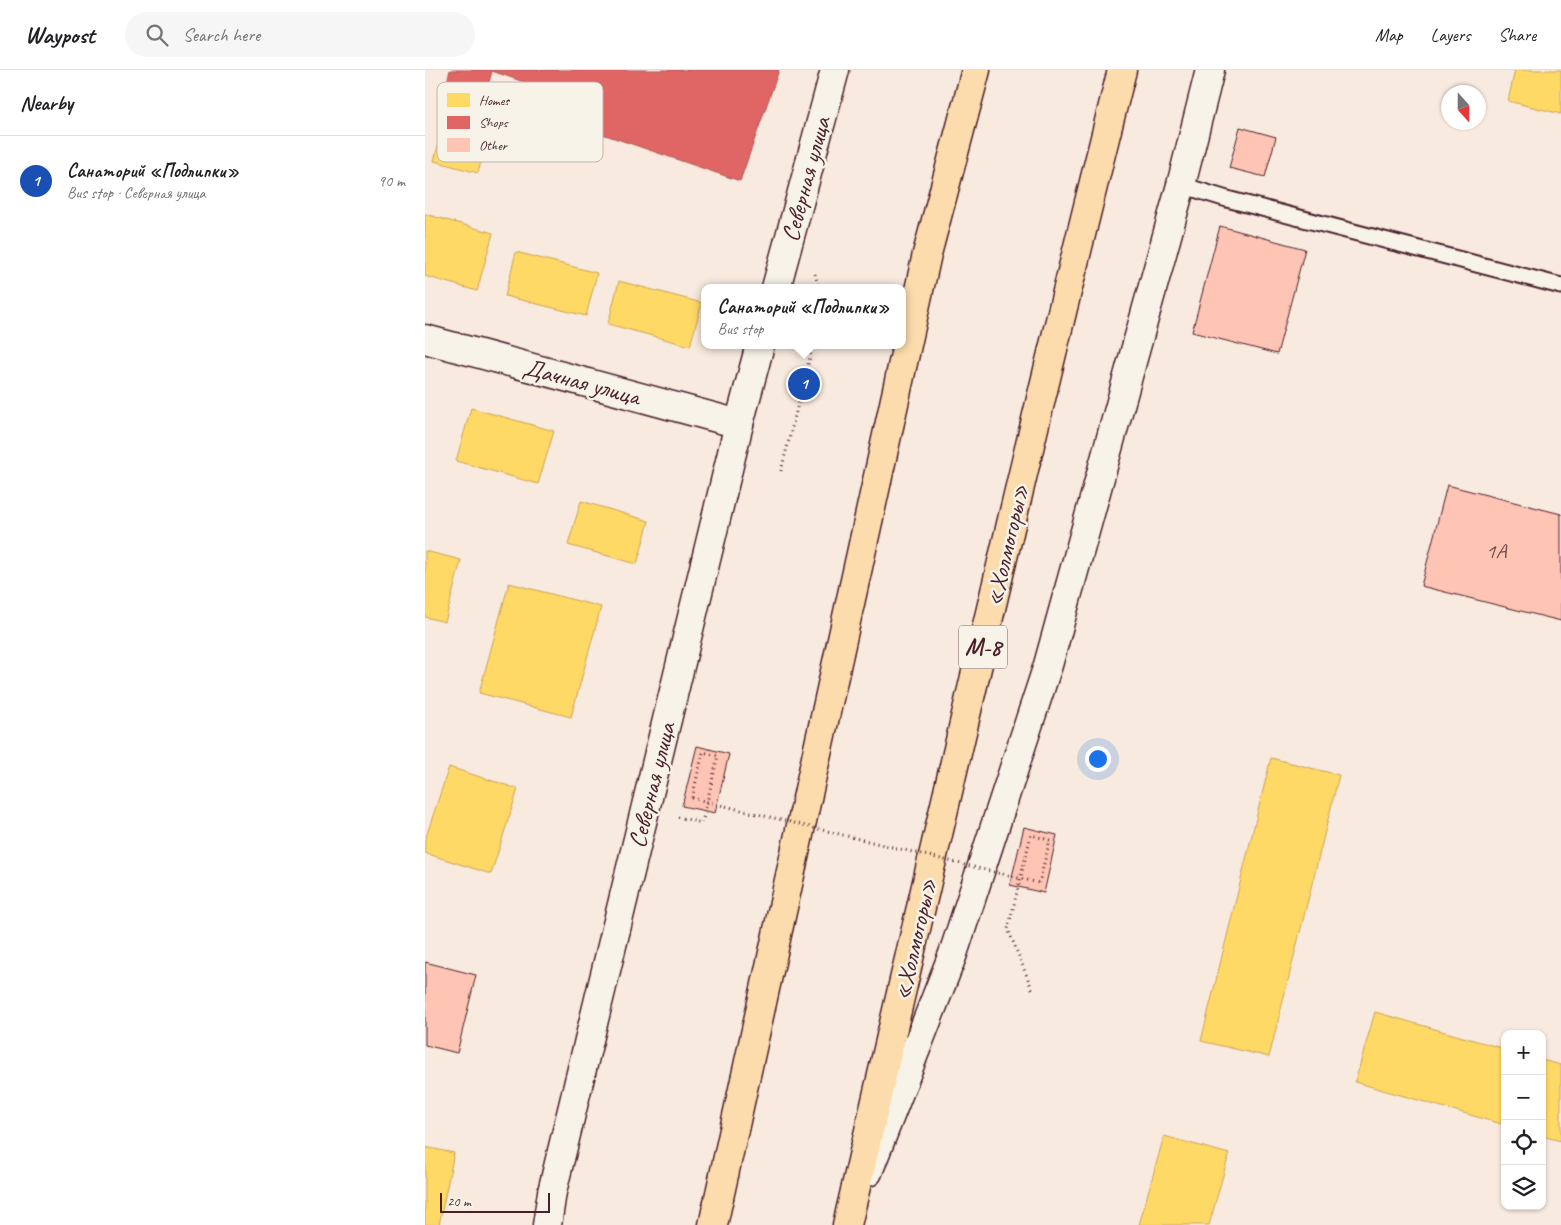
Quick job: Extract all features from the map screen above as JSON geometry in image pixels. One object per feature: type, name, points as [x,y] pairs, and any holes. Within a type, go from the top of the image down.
[{"type":"highway","points":[[713,1225],[927,254],[976,70]]},
{"type":"highway","name":"«Холмогоры»","points":[[847,1225],[982,651],[1003,553],[1122,70]]},
{"type":"street","name":"Северная улица","points":[[777,284],[835,70]]},
{"type":"street","points":[[847,1225],[953,954],[1048,665],[1181,185],[1210,70]]},
{"type":"street","name":"Дачная улица","points":[[425,339],[739,424]]},
{"type":"street","name":"Северная улица","points":[[547,1225],[554,1182],[759,349]]},
{"type":"lane","points":[[1181,185],[1227,199],[1561,286]]},
{"type":"path","points":[[781,471],[812,349]]},
{"type":"path","points":[[675,817],[702,823],[718,756],[703,752],[692,798],[1039,882],[1050,840],[1031,835],[1008,929],[1032,989]]},
{"type":"building: Homes","points":[[1515,70],[1561,70],[1561,114],[1508,101]]},
{"type":"building: Homes","points":[[437,150],[437,162],[434,161]]},
{"type":"building: Homes","points":[[438,162],[481,162],[478,173]]},
{"type":"building: Homes","points":[[425,214],[493,233],[477,291],[425,276]]},
{"type":"building: Homes","points":[[516,252],[597,273],[586,316],[505,296]]},
{"type":"building: Homes","points":[[619,281],[701,303],[690,346],[608,324]]},
{"type":"building: Homes","points":[[471,408],[554,431],[538,484],[456,461]]},
{"type":"building: Homes","points":[[581,501],[649,521],[637,564],[568,545]]},
{"type":"building: Homes","points":[[425,551],[461,560],[445,622],[425,617]]},
{"type":"building: Homes","points":[[509,583],[601,607],[571,717],[479,693]]},
{"type":"building: Homes","points":[[1271,758],[1339,775],[1269,1057],[1201,1041]]},
{"type":"building: Homes","points":[[449,767],[518,789],[491,874],[425,853],[425,840]]},
{"type":"building: Homes","points":[[1375,1012],[1501,1048],[1501,1124],[1355,1082]]},
{"type":"building: Homes","points":[[1546,1061],[1561,1065],[1561,1141],[1546,1137]]},
{"type":"building: Homes","points":[[1164,1136],[1229,1154],[1209,1225],[1139,1225]]},
{"type":"building: Homes","points":[[425,1147],[454,1153],[439,1225],[425,1225]]},
{"type":"building: Shops","points":[[450,70],[779,70],[740,181],[603,134],[603,82],[524,82],[492,71],[489,82],[447,82]]},
{"type":"building: Other","points":[[1240,127],[1276,137],[1265,177],[1229,168]]},
{"type":"building: Other","points":[[1220,226],[1305,249],[1277,354],[1192,332]]},
{"type":"building: Other","points":[[1447,485],[1561,514],[1561,621],[1421,586]]},
{"type":"building: Other","points":[[697,746],[729,754],[715,813],[682,806]]},
{"type":"building: Other","points":[[1024,827],[1057,835],[1044,893],[1010,885]]},
{"type":"building: Other","points":[[425,962],[476,975],[457,1053],[425,1045]]},
{"type":"place","name":"Санаторий «Подлипки»","points":[[804,384]]}]
